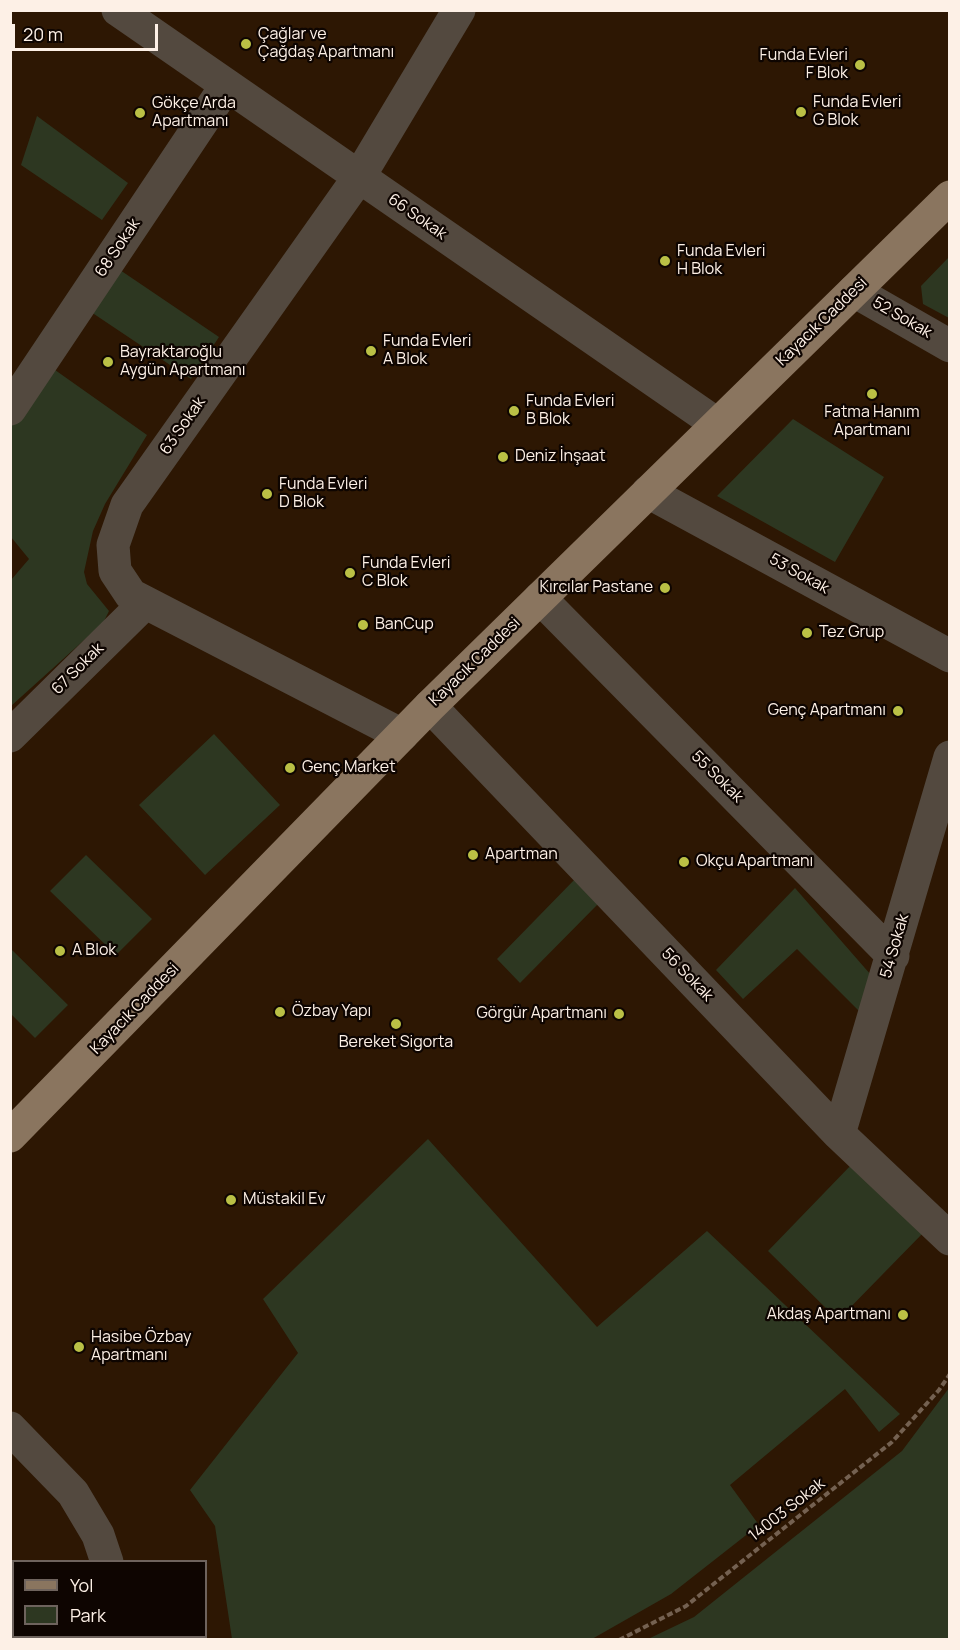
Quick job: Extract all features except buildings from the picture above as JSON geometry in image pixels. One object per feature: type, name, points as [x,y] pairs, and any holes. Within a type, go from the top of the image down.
[{"type":"main road","name":"Kayacık Caddesi","points":[[10,1136],[430,706],[950,197]]},
{"type":"lane","name":"66 Sokak","points":[[118,10],[717,424]]},
{"type":"lane","name":"63 Sokak","points":[[402,735],[131,595],[121,583],[113,560],[113,545],[127,505],[359,177],[459,10]]},
{"type":"lane","name":"68 Sokak","points":[[10,409],[226,86]]},
{"type":"lane","name":"52 Sokak","points":[[854,291],[950,346]]},
{"type":"lane","name":"53 Sokak","points":[[648,492],[950,656]]},
{"type":"lane","name":"55 Sokak","points":[[540,598],[893,956]]},
{"type":"lane","name":"67 Sokak","points":[[10,736],[145,603]]},
{"type":"lane","name":"56 Sokak","points":[[430,706],[839,1134],[950,1239]]},
{"type":"lane","name":"54 Sokak","points":[[839,1134],[950,757]]},
{"type":"lane","points":[[10,1428],[73,1493],[98,1535],[106,1560]]},
{"type":"path","name":"14003 Sokak","points":[[619,1640],[686,1606],[883,1450],[939,1390],[950,1374]]},
{"type":"green space","points":[[37,116],[128,183],[102,220],[21,165]]},
{"type":"green space","points":[[949,257],[949,318],[923,304],[921,286]]},
{"type":"green space","points":[[120,270],[219,337],[191,379],[91,312]]},
{"type":"green space","points":[[48,365],[147,435],[105,504],[93,531],[84,572],[87,584],[109,611],[103,623],[11,706],[11,580],[29,559],[11,537],[11,419]]},
{"type":"green space","points":[[793,419],[884,477],[835,562],[717,496]]},
{"type":"green space","points":[[214,734],[280,805],[205,875],[139,805]]},
{"type":"green space","points":[[86,855],[152,919],[116,955],[50,891]]},
{"type":"green space","points":[[576,878],[600,902],[520,983],[497,959]]},
{"type":"green space","points":[[795,888],[871,975],[862,1014],[797,949],[743,999],[716,970]]},
{"type":"green space","points":[[11,949],[68,1005],[35,1038],[11,1014]]},
{"type":"green space","points":[[428,1139],[597,1327],[707,1231],[900,1414],[879,1432],[845,1389],[730,1485],[759,1525],[671,1594],[592,1639],[232,1639],[215,1526],[190,1490],[298,1353],[263,1299]]},
{"type":"green space","points":[[853,1163],[924,1232],[838,1320],[768,1251]]},
{"type":"green space","points":[[949,1388],[949,1639],[648,1639],[694,1617],[902,1451]]},
{"type":"place","name":"Çağlar ve Çağdaş Apartmanı","points":[[246,44]]},
{"type":"place","name":"Funda Evleri F Blok","points":[[860,65]]},
{"type":"place","name":"Funda Evleri G Blok","points":[[801,112]]},
{"type":"place","name":"Gökçe Arda Apartmanı","points":[[140,113]]},
{"type":"place","name":"Funda Evleri H Blok","points":[[665,261]]},
{"type":"place","name":"Funda Evleri A Blok","points":[[371,351]]},
{"type":"place","name":"Bayraktaroğlu Aygün Apartmanı","points":[[108,362]]},
{"type":"place","name":"Fatma Hanım Apartmanı","points":[[872,394]]},
{"type":"place","name":"Funda Evleri B Blok","points":[[514,411]]},
{"type":"place","name":"Deniz İnşaat","points":[[503,457]]},
{"type":"place","name":"Funda Evleri D Blok","points":[[267,494]]},
{"type":"place","name":"Funda Evleri C Blok","points":[[350,573]]},
{"type":"place","name":"Kırcılar Pastane","points":[[665,588]]},
{"type":"place","name":"BanCup","points":[[363,625]]},
{"type":"place","name":"Tez Grup","points":[[807,633]]},
{"type":"place","name":"Genç Apartmanı","points":[[898,711]]},
{"type":"place","name":"Genç Market","points":[[290,768]]},
{"type":"place","name":"Apartman","points":[[473,855]]},
{"type":"place","name":"Okçu Apartmanı","points":[[684,862]]},
{"type":"place","name":"A Blok","points":[[60,951]]},
{"type":"place","name":"Özbay Yapı","points":[[280,1012]]},
{"type":"place","name":"Görgür Apartmanı","points":[[619,1014]]},
{"type":"place","name":"Bereket Sigorta","points":[[396,1024]]},
{"type":"place","name":"Müstakil Ev","points":[[231,1200]]},
{"type":"place","name":"Akdaş Apartmanı","points":[[903,1315]]},
{"type":"place","name":"Hasibe Özbay Apartmanı","points":[[79,1347]]}]
